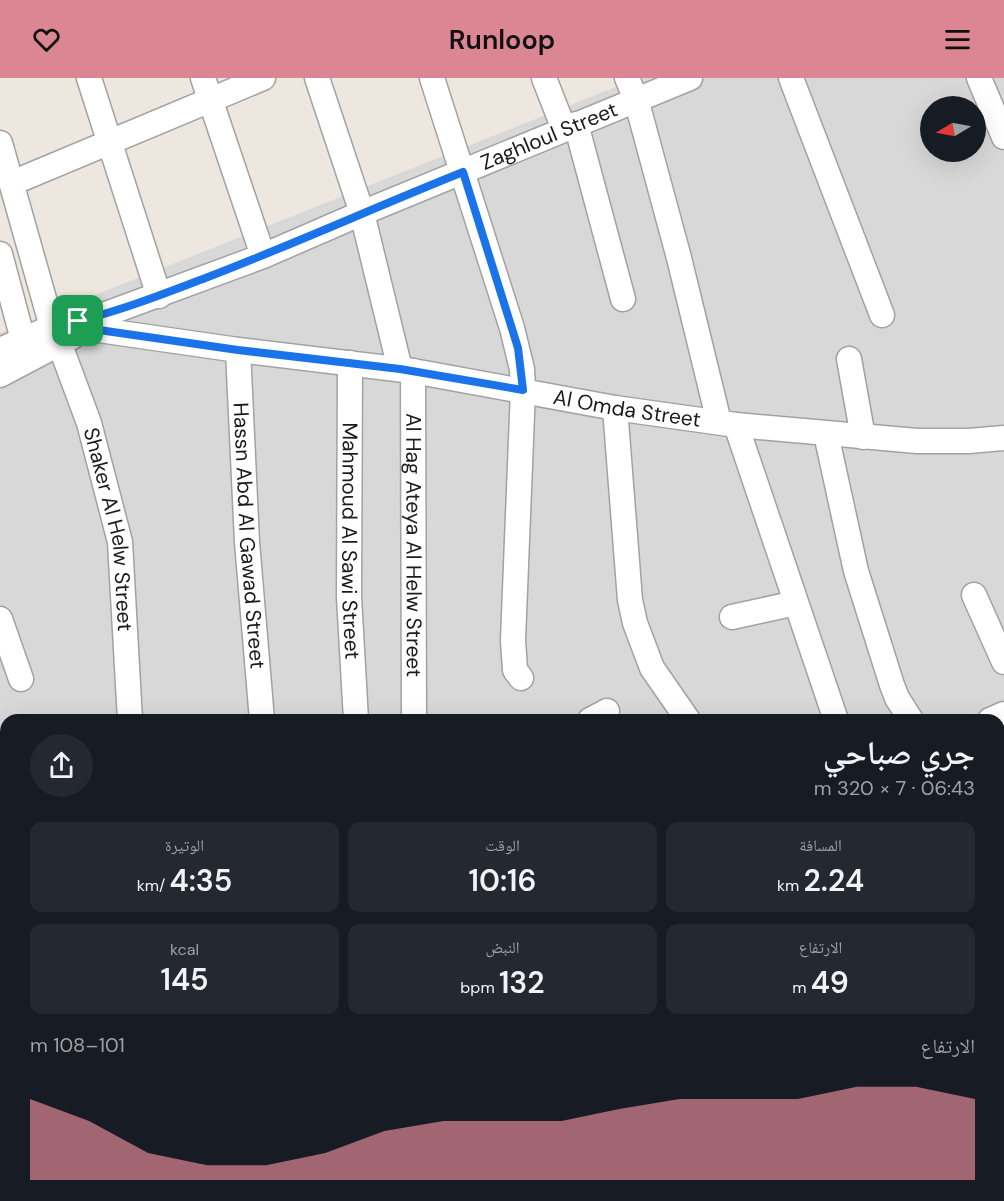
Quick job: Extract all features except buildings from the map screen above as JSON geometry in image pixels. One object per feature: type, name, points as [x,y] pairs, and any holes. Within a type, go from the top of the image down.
[{"type":"street","points":[[88,78],[159,296]]},
{"type":"street","points":[[12,183],[110,142],[207,89],[263,78]]},
{"type":"street","name":"Al Hag Ateya Al Helw Street","points":[[317,78],[362,213],[407,370],[414,714]]},
{"type":"street","points":[[432,78],[518,348],[523,390],[513,640],[515,670],[520,678]]},
{"type":"street","points":[[544,78],[570,127],[623,299]]},
{"type":"street","name":"Zaghloul Street","points":[[0,375],[56,336],[106,314],[263,256],[570,127],[632,89],[690,78]]},
{"type":"street","points":[[791,78],[882,315]]},
{"type":"street","points":[[979,78],[1004,137]]},
{"type":"street","points":[[207,89],[263,256]]},
{"type":"street","points":[[632,89],[728,424],[796,603],[834,714]]},
{"type":"street","name":"Shaker Al Helw Street","points":[[0,142],[56,336],[89,423],[120,542],[130,714]]},
{"type":"street","points":[[0,254],[23,340]]},
{"type":"street","name":"Al Omda Street","points":[[82,325],[238,350],[407,370],[615,408],[728,424],[917,441],[1004,438]]},
{"type":"street","name":"Zaghloul Street","points":[[0,350],[23,340],[56,336]]},
{"type":"street","name":"Hassn Abd Al Gawad Street","points":[[238,350],[247,542],[261,714]]},
{"type":"street","points":[[849,359],[863,437]]},
{"type":"street","name":"Mahmoud Al Sawi Street","points":[[350,363],[349,597],[356,714]]},
{"type":"street","points":[[615,408],[630,600],[635,623],[652,668],[684,714]]},
{"type":"street","points":[[826,434],[856,571],[892,685],[906,714]]},
{"type":"street","points":[[974,595],[1004,662]]},
{"type":"street","points":[[732,617],[796,603]]},
{"type":"street","points":[[0,619],[21,679]]},
{"type":"shaded area","points":[[638,78],[1004,78],[1004,714],[0,714],[0,333]]},
{"type":"route","points":[[463,172],[518,348],[523,390],[400,369],[238,350],[85,328],[78,321],[159,296],[263,256],[463,172]]}]
